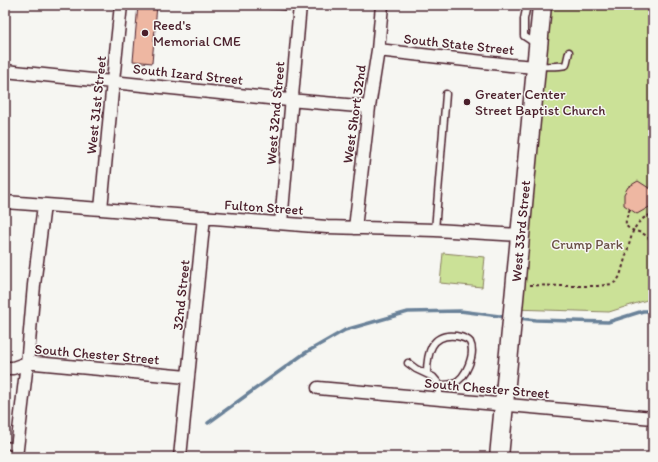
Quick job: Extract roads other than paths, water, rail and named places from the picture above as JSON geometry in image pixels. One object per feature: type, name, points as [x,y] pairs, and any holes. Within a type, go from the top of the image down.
[{"type":"street","name":"West 31st Street","points":[[101,208],[121,5]]},
{"type":"street","name":"West Short 32nd","points":[[355,228],[369,107],[378,50],[382,5]]},
{"type":"street","name":"West 33rd Street","points":[[499,457],[542,5]]},
{"type":"street","name":"West 32nd Street","points":[[281,223],[300,6]]},
{"type":"street","name":"South State Street","points":[[378,50],[537,67]]},
{"type":"street","name":"South Izard Street","points":[[5,71],[369,107]]},
{"type":"street","name":"Fulton Street","points":[[5,202],[101,208],[327,227],[435,230],[521,235]]},
{"type":"street","points":[[13,450],[27,363],[34,285],[44,205]]},
{"type":"street","name":"32nd Street","points":[[187,377],[204,217]]},
{"type":"street","name":"South Chester Street","points":[[5,368],[13,368],[27,363],[35,363],[187,377]]},
{"type":"street","points":[[180,457],[187,377]]},
{"type":"street","name":"South Chester Street","points":[[318,388],[653,418]]},
{"type":"lane","points":[[270,5],[300,6]]},
{"type":"lane","points":[[527,5],[524,19],[524,36],[539,46]]},
{"type":"lane","points":[[537,67],[560,67],[566,65],[569,52]]},
{"type":"lane","points":[[435,230],[446,94]]},
{"type":"lane","points":[[427,374],[427,361],[438,338],[446,336],[463,337],[469,341],[471,356],[469,365],[464,375],[453,384],[439,385]]},
{"type":"lane","points":[[408,363],[416,369],[433,377],[439,384],[439,399]]},
{"type":"waterway","points":[[208,423],[305,353],[345,330],[408,312],[460,311],[507,317]]},
{"type":"waterway","points":[[518,318],[608,322],[643,311],[653,311]]},
{"type":"place","name":"Reed's Memorial CME","points":[[145,33]]},
{"type":"place","name":"Greater Center Street Baptist Church","points":[[467,102]]},
{"type":"park label","name":"Crump Park","points":[[587,244]]}]
